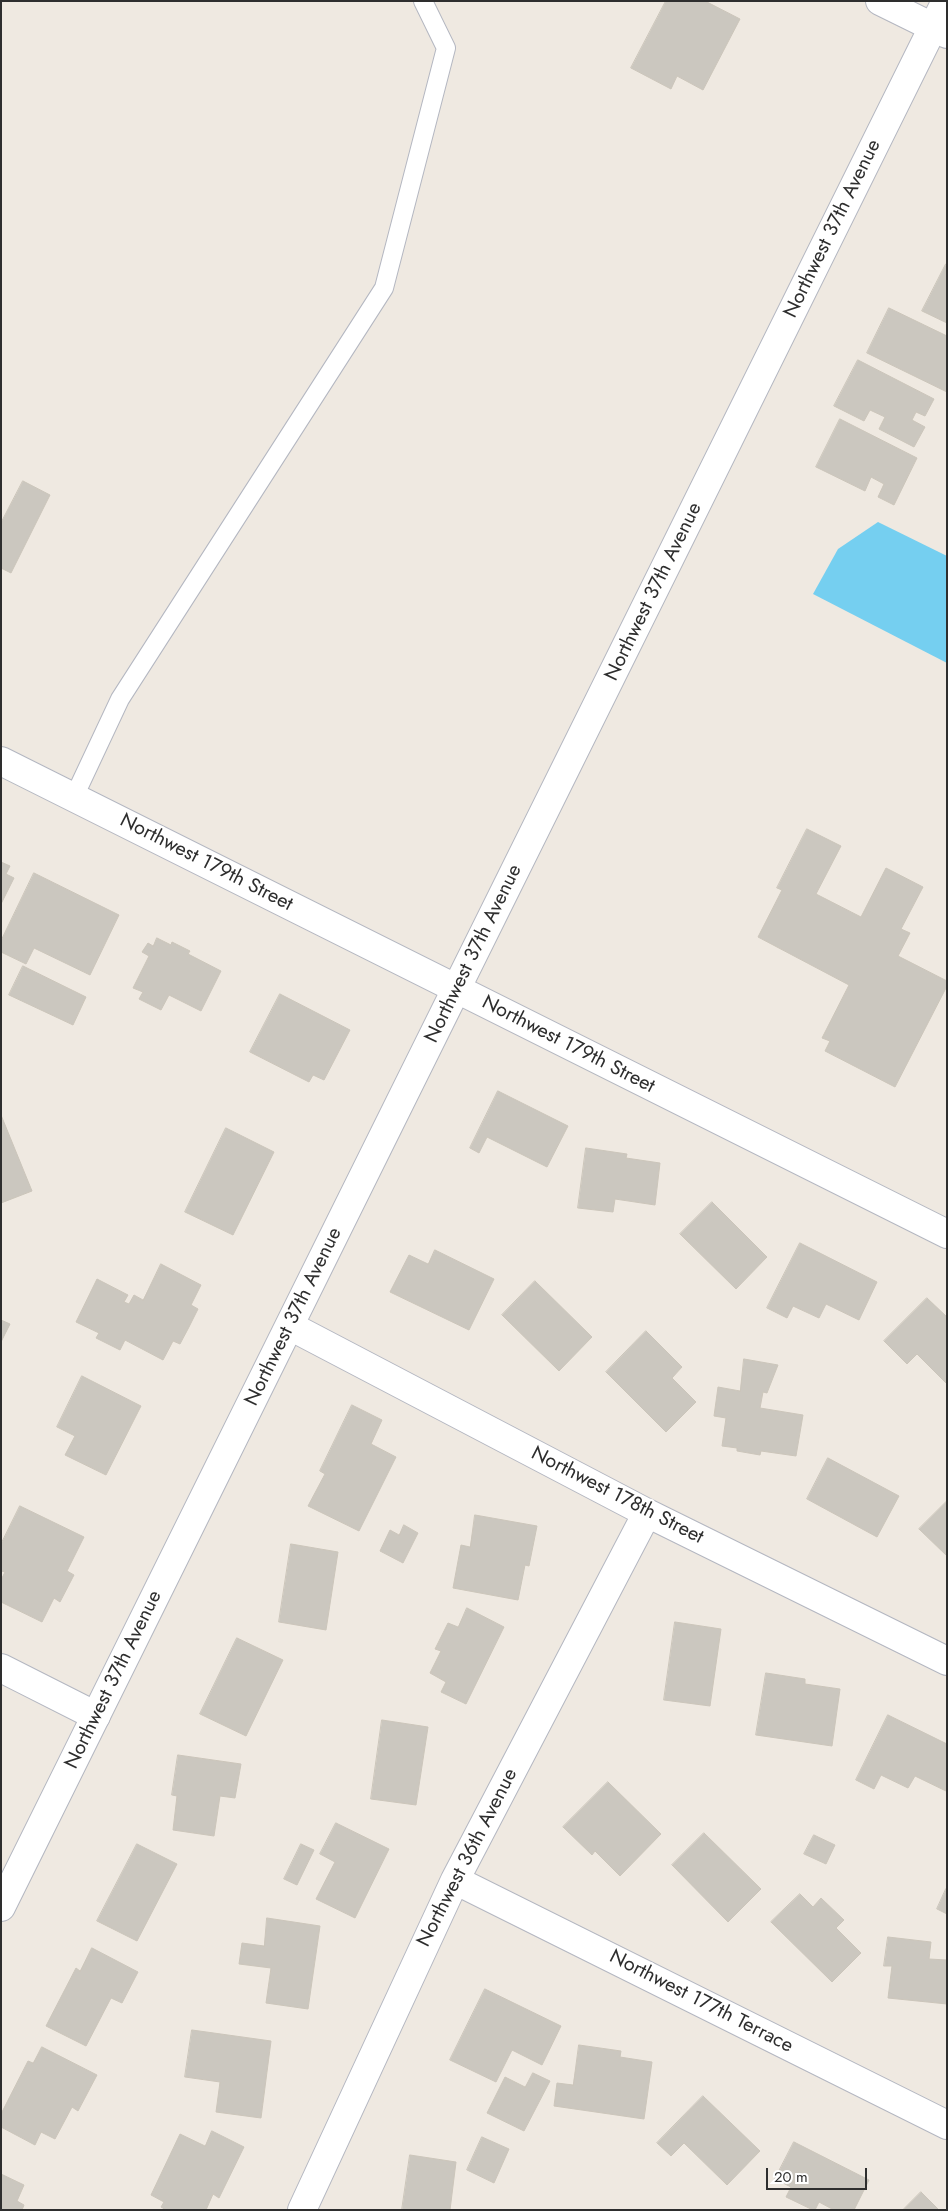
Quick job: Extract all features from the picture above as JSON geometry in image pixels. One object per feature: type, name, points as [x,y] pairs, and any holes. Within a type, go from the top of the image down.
[{"type":"street","points":[[880,1],[940,31]]},
{"type":"street","name":"Northwest 37th Avenue","points":[[1,1907],[457,989],[940,31],[946,1]]},
{"type":"street","name":"Northwest 179th Street","points":[[1,761],[947,1234]]},
{"type":"street","name":"Northwest 178th Street","points":[[290,1326],[647,1513],[947,1661]]},
{"type":"street","name":"Northwest 36th Avenue","points":[[302,2210],[455,1880],[647,1513]]},
{"type":"street","points":[[1,1668],[96,1716]]},
{"type":"street","name":"Northwest 177th Terrace","points":[[455,1880],[947,2125]]},
{"type":"lane","points":[[74,797],[120,699],[384,288],[446,48],[423,1]]},
{"type":"water","points":[[878,522],[947,556],[947,663],[813,594],[838,549]]},
{"type":"building","points":[[666,1],[705,1],[740,19],[703,90],[677,76],[671,89],[631,68]]},
{"type":"building","points":[[947,264],[947,323],[922,311]]},
{"type":"building","points":[[889,308],[947,336],[947,392],[867,353]]},
{"type":"building","points":[[858,360],[934,399],[925,416],[916,412],[912,420],[925,427],[914,447],[879,429],[885,417],[870,410],[864,421],[834,406]]},
{"type":"building","points":[[840,419],[917,458],[894,505],[878,497],[884,484],[871,477],[865,491],[816,467]]},
{"type":"building","points":[[23,481],[50,495],[11,573],[1,568],[1,523]]},
{"type":"building","points":[[807,829],[841,846],[816,894],[861,917],[886,868],[923,887],[901,929],[910,933],[898,956],[947,981],[947,986],[895,1087],[825,1051],[830,1041],[822,1038],[849,985],[758,937],[782,890],[777,888]]},
{"type":"building","points":[[1,862],[10,866],[6,874],[14,878],[1,904]]},
{"type":"building","points":[[34,873],[119,915],[90,975],[34,948],[26,964],[1,952],[1,941]]},
{"type":"building","points":[[157,938],[171,945],[172,942],[190,951],[188,954],[221,971],[201,1011],[169,995],[161,1010],[139,999],[143,992],[133,988],[149,956],[142,952],[148,943],[153,946]]},
{"type":"building","points":[[23,966],[86,997],[73,1025],[9,995]]},
{"type":"building","points":[[280,994],[350,1030],[324,1080],[313,1075],[309,1082],[250,1052]]},
{"type":"building","points":[[498,1091],[568,1126],[547,1167],[487,1137],[479,1153],[470,1148]]},
{"type":"building","points":[[1,1115],[32,1191],[1,1203]]},
{"type":"building","points":[[226,1128],[274,1152],[233,1235],[185,1212]]},
{"type":"building","points":[[586,1148],[627,1154],[626,1158],[660,1163],[655,1205],[615,1199],[613,1212],[578,1208]]},
{"type":"building","points":[[712,1202],[767,1257],[736,1289],[680,1234]]},
{"type":"building","points":[[800,1243],[877,1282],[859,1320],[826,1304],[819,1318],[793,1306],[787,1318],[767,1308]]},
{"type":"building","points":[[435,1250],[494,1279],[469,1330],[390,1292],[409,1255],[428,1264]]},
{"type":"building","points":[[161,1264],[201,1285],[191,1305],[198,1309],[189,1327],[180,1344],[173,1341],[163,1360],[125,1340],[120,1350],[96,1338],[99,1333],[76,1322],[97,1279],[128,1295],[124,1302],[129,1304],[134,1295],[143,1300]]},
{"type":"building","points":[[535,1281],[592,1337],[559,1371],[502,1315]]},
{"type":"building","points":[[927,1298],[947,1317],[947,1384],[917,1354],[907,1364],[884,1341]]},
{"type":"building","points":[[1,1320],[10,1324],[1,1342]]},
{"type":"building","points":[[646,1331],[682,1367],[672,1378],[696,1402],[666,1432],[606,1372]]},
{"type":"building","points":[[744,1359],[778,1365],[767,1393],[763,1392],[760,1408],[803,1415],[796,1456],[761,1451],[760,1455],[737,1451],[737,1448],[722,1446],[726,1418],[714,1416],[718,1387],[740,1391]]},
{"type":"building","points":[[82,1376],[141,1406],[106,1475],[65,1455],[75,1436],[57,1427]]},
{"type":"building","points":[[352,1405],[382,1420],[371,1444],[396,1457],[359,1531],[308,1506],[325,1474],[320,1471]]},
{"type":"building","points":[[828,1458],[899,1496],[877,1537],[807,1499]]},
{"type":"building","points":[[947,1501],[947,1556],[919,1529]]},
{"type":"building","points":[[20,1506],[84,1537],[67,1571],[74,1575],[60,1602],[54,1598],[42,1622],[1,1602],[1,1580],[5,1572],[1,1571],[1,1544]]},
{"type":"building","points":[[475,1515],[537,1526],[529,1566],[525,1565],[518,1600],[453,1588],[461,1545],[470,1547]]},
{"type":"building","points":[[404,1525],[418,1533],[403,1563],[380,1551],[390,1530],[399,1535]]},
{"type":"building","points":[[291,1544],[338,1552],[326,1630],[279,1622]]},
{"type":"building","points":[[467,1608],[504,1627],[466,1704],[441,1692],[446,1682],[430,1673],[441,1651],[435,1649],[448,1623],[458,1627]]},
{"type":"building","points":[[675,1622],[721,1629],[710,1706],[664,1700]]},
{"type":"building","points":[[237,1638],[283,1660],[246,1736],[200,1714]]},
{"type":"building","points":[[766,1673],[805,1679],[805,1684],[840,1689],[832,1746],[756,1735]]},
{"type":"building","points":[[888,1715],[947,1744],[946,1791],[915,1776],[908,1788],[881,1775],[874,1789],[856,1780]]},
{"type":"building","points":[[382,1720],[428,1727],[416,1805],[371,1799]]},
{"type":"building","points":[[178,1755],[241,1764],[235,1798],[220,1796],[214,1836],[173,1830],[177,1796],[172,1795]]},
{"type":"building","points":[[608,1782],[661,1834],[620,1876],[595,1851],[592,1855],[563,1827]]},
{"type":"building","points":[[336,1823],[389,1849],[355,1918],[316,1899],[335,1862],[320,1854]]},
{"type":"building","points":[[704,1833],[761,1889],[728,1922],[672,1865]]},
{"type":"building","points":[[814,1835],[835,1845],[826,1864],[804,1854]]},
{"type":"building","points":[[137,1844],[177,1864],[137,1941],[97,1921]]},
{"type":"building","points":[[301,1844],[314,1850],[297,1885],[284,1879]]},
{"type":"building","points":[[947,1890],[947,1914],[937,1909]]},
{"type":"building","points":[[800,1894],[813,1907],[821,1898],[844,1920],[836,1928],[861,1953],[832,1982],[771,1922]]},
{"type":"building","points":[[267,1918],[320,1926],[308,2009],[266,2003],[271,1968],[239,1964],[242,1943],[264,1946]]},
{"type":"building","points":[[888,1937],[931,1942],[929,1959],[947,1960],[947,2004],[888,1998],[892,1966],[884,1966]]},
{"type":"building","points":[[92,1948],[138,1972],[122,2003],[111,1998],[86,2046],[46,2026],[76,1968],[80,1971]]},
{"type":"building","points":[[485,1989],[561,2026],[542,2065],[512,2050],[496,2082],[450,2060]]},
{"type":"building","points":[[192,2030],[271,2041],[261,2118],[216,2112],[220,2082],[185,2077]]},
{"type":"building","points":[[579,2045],[621,2051],[620,2057],[652,2062],[644,2119],[554,2106],[557,2083],[573,2085]]},
{"type":"building","points":[[42,2047],[97,2075],[78,2111],[72,2107],[55,2139],[41,2132],[35,2145],[1,2127],[1,2114],[28,2061],[33,2063]]},
{"type":"building","points":[[533,2073],[550,2081],[524,2131],[487,2113],[505,2077],[525,2087]]},
{"type":"building","points":[[703,2096],[760,2151],[727,2185],[684,2143],[671,2156],[657,2143]]},
{"type":"building","points":[[212,2131],[244,2147],[219,2198],[213,2194],[206,2210],[166,2210],[161,2207],[164,2202],[151,2195],[180,2134],[205,2146]]},
{"type":"building","points":[[482,2137],[509,2149],[494,2183],[467,2170]]},
{"type":"building","points":[[794,2142],[869,2180],[854,2210],[834,2210],[819,2202],[815,2210],[813,2210],[786,2197],[791,2187],[775,2179]]},
{"type":"building","points":[[410,2155],[456,2162],[450,2210],[402,2210]]},
{"type":"building","points":[[1,2174],[24,2185],[17,2201],[24,2205],[22,2210],[1,2210]]},
{"type":"building","points":[[921,2192],[939,2210],[903,2210]]}]
